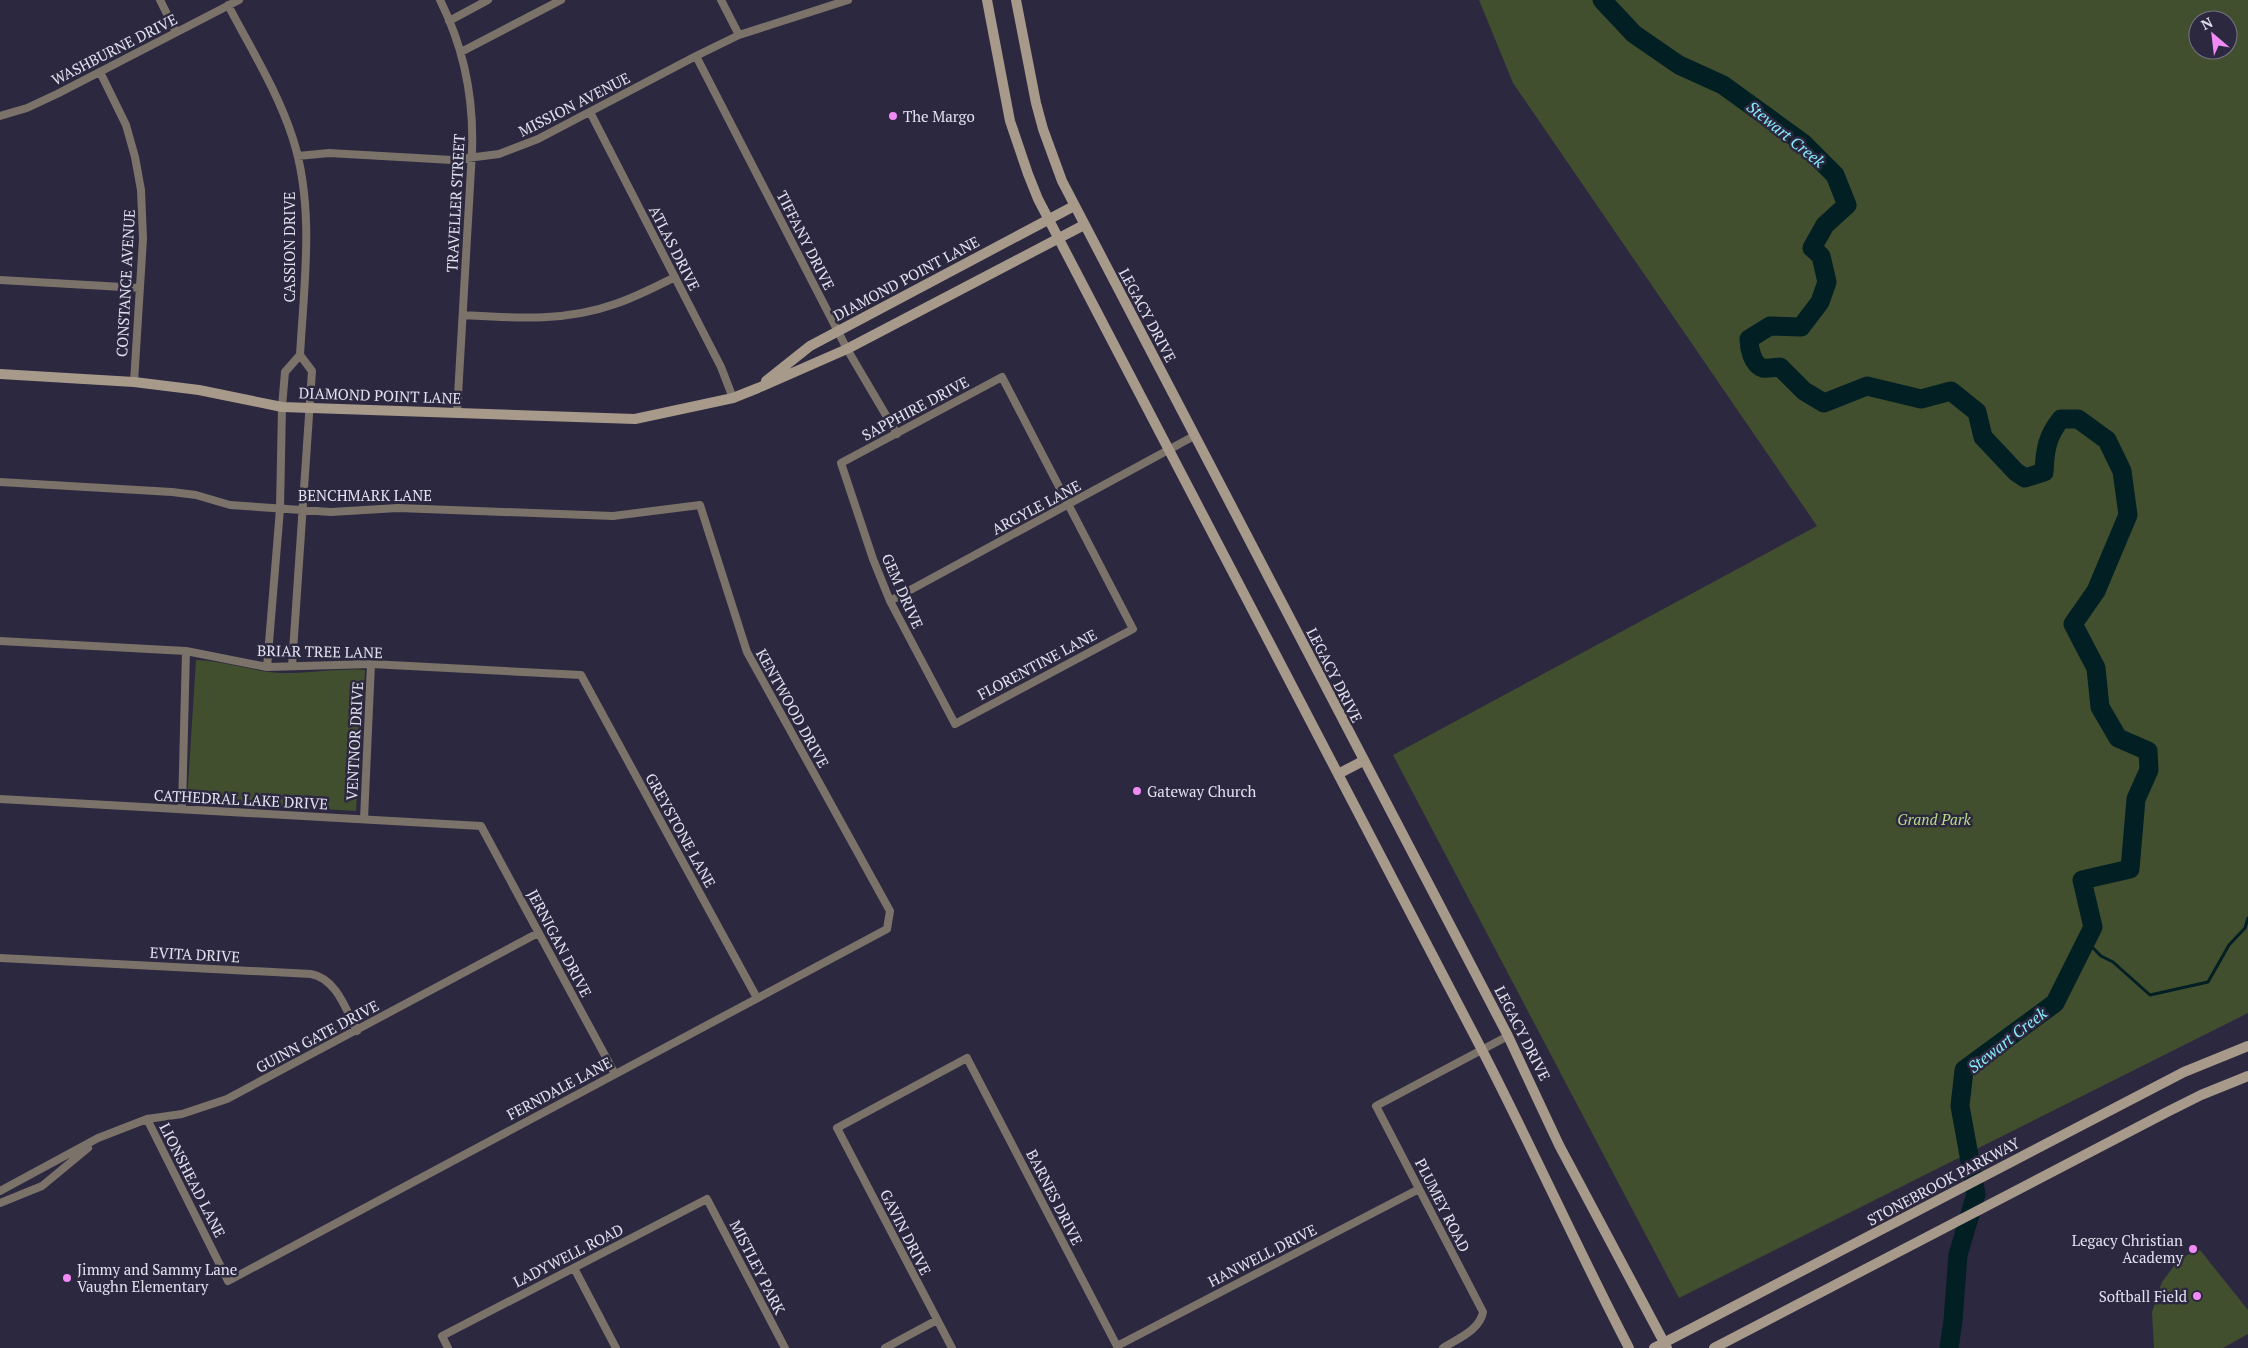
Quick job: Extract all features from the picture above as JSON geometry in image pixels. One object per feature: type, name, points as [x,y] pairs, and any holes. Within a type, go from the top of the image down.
[{"type":"main road","points":[[987,0],[1010,121],[1028,174],[1058,238],[1519,1121],[1581,1254],[1629,1348]]},
{"type":"main road","name":"LEGACY DRIVE","points":[[1016,0],[1036,103],[1043,129],[1062,181],[1074,206],[1508,1036],[1559,1145],[1666,1345]]},
{"type":"main road","name":"DIAMOND POINT LANE","points":[[758,388],[810,346],[1074,206]]},
{"type":"main road","name":"DIAMOND POINT LANE","points":[[0,374],[134,382],[199,390],[282,407],[635,419],[733,398],[758,388],[846,349],[1084,224]]},
{"type":"main road","points":[[1338,774],[1363,761]]},
{"type":"main road","name":"STONEBROOK PARKWAY","points":[[1654,1348],[1666,1345],[2184,1072],[2248,1046]]},
{"type":"main road","points":[[1714,1348],[2201,1095],[2248,1076]]},
{"type":"street","points":[[160,0],[176,32]]},
{"type":"street","name":"WASHBURNE DRIVE","points":[[0,116],[42,101],[239,0]]},
{"type":"street","name":"TRAVELLER STREET","points":[[440,0],[461,52],[471,101],[472,159],[457,413]]},
{"type":"street","points":[[450,21],[488,0]]},
{"type":"street","points":[[461,52],[561,0]]},
{"type":"street","points":[[721,0],[739,36]]},
{"type":"street","name":"MISSION AVENUE","points":[[298,156],[329,154],[442,160],[472,159],[499,154],[525,145],[696,56],[739,36],[848,0]]},
{"type":"street","name":"CASSION DRIVE","points":[[228,6],[282,110],[298,156],[304,191],[306,226],[300,355]]},
{"type":"street","name":"TIFFANY DRIVE","points":[[696,56],[846,349],[897,434]]},
{"type":"street","name":"CONSTANCE AVENUE","points":[[100,72],[126,125],[139,173],[143,223],[134,382]]},
{"type":"street","name":"ATLAS DRIVE","points":[[590,112],[721,367],[733,398]]},
{"type":"street","points":[[463,314],[535,318],[567,316],[616,304],[675,277]]},
{"type":"street","points":[[0,280],[140,288]]},
{"type":"street","points":[[267,666],[280,509],[282,407],[285,372],[300,355],[312,371],[301,509],[292,666]]},
{"type":"street","name":"SAPPHIRE DRIVE","points":[[841,464],[1002,378],[1068,505]]},
{"type":"street","name":"ARGYLE LANE","points":[[890,601],[1194,436]]},
{"type":"street","name":"GEM DRIVE","points":[[841,464],[873,559],[890,601],[955,724]]},
{"type":"street","name":"BENCHMARK LANE","points":[[0,482],[172,492],[230,505],[331,512],[407,508],[613,516],[700,505]]},
{"type":"street","name":"KENTWOOD DRIVE","points":[[700,505],[747,652],[890,912]]},
{"type":"street","name":"FLORENTINE LANE","points":[[955,724],[1132,629],[1068,505]]},
{"type":"street","name":"BRIAR TREE LANE","points":[[0,641],[186,652],[267,666],[371,664],[581,675]]},
{"type":"street","points":[[182,809],[186,652]]},
{"type":"street","name":"VENTNOR DRIVE","points":[[364,819],[371,664]]},
{"type":"street","name":"GREYSTONE LANE","points":[[581,675],[757,998]]},
{"type":"street","name":"CATHEDRAL LAKE DRIVE","points":[[0,799],[481,826]]},
{"type":"street","name":"JERNIGAN DRIVE","points":[[481,826],[616,1074]]},
{"type":"street","name":"FERNDALE LANE","points":[[228,1281],[887,929],[890,912]]},
{"type":"street","name":"GUINN GATE DRIVE","points":[[0,1191],[98,1138],[147,1119],[182,1114],[227,1098],[357,1031],[538,933]]},
{"type":"street","name":"EVITA DRIVE","points":[[0,958],[321,976],[329,982],[357,1031]]},
{"type":"street","points":[[1482,1050],[1508,1036]]},
{"type":"street","name":"PLUMEY ROAD","points":[[1443,1348],[1472,1330],[1482,1319],[1483,1312],[1376,1106],[1482,1050]]},
{"type":"street","name":"GAVIN DRIVE","points":[[952,1348],[837,1128],[967,1058]]},
{"type":"street","name":"BARNES DRIVE","points":[[967,1058],[1117,1347]]},
{"type":"street","name":"LIONSHEAD LANE","points":[[147,1119],[228,1281]]},
{"type":"street","name":"GUINN GATE DRIVE","points":[[0,1203],[42,1186],[98,1138]]},
{"type":"street","name":"HANWELL DRIVE","points":[[1117,1347],[1419,1189]]},
{"type":"street","name":"LADYWELL ROAD","points":[[448,1348],[442,1336],[707,1199]]},
{"type":"street","name":"MISTLEY PARK","points":[[707,1199],[784,1348]]},
{"type":"street","points":[[574,1268],[616,1348]]},
{"type":"street","points":[[885,1348],[936,1320]]},
{"type":"green space","name":"Grand Park","points":[[1479,0],[2248,0],[2248,1013],[1679,1298],[1393,755],[1817,526],[1513,83]]},
{"type":"green space","points":[[196,660],[280,673],[365,670],[356,811],[187,801]]},
{"type":"green space","name":"Softball Field","points":[[2200,1250],[2248,1310],[2248,1334],[2223,1348],[2154,1348],[2152,1312],[2162,1282],[2180,1258]]},
{"type":"waterway","name":"Stewart Creek","points":[[1602,0],[1634,34],[1679,65],[1723,85],[1803,143],[1835,175],[1847,205],[1825,225],[1812,248],[1821,256],[1827,282],[1820,302],[1801,327],[1770,326],[1749,339],[1752,355],[1759,366],[1765,368],[1780,367],[1804,391],[1824,403],[1867,386],[1921,399],[1951,391],[1977,412],[1983,437],[2016,472],[2025,478],[2044,472],[2048,444],[2053,431],[2061,419],[2078,419],[2107,440],[2122,471],[2128,515],[2096,591],[2073,624],[2096,668],[2100,707],[2118,738],[2148,751],[2149,770],[2136,799],[2130,869],[2082,880],[2093,927],[2055,1003],[1964,1070],[1960,1106],[1976,1194],[1958,1255],[1949,1348]]},
{"type":"waterway","points":[[2086,941],[2101,956],[2113,962],[2150,995],[2208,982],[2229,945],[2245,928],[2248,918]]},
{"type":"place","name":"The Margo","points":[[893,116]]},
{"type":"place","name":"Gateway Church","points":[[1137,791]]},
{"type":"place","name":"Legacy Christian Academy","points":[[2193,1249]]},
{"type":"place","name":"Jimmy and Sammy Lane Vaughn Elementary","points":[[67,1278]]},
{"type":"place","name":"Softball Field","points":[[2197,1296]]}]
